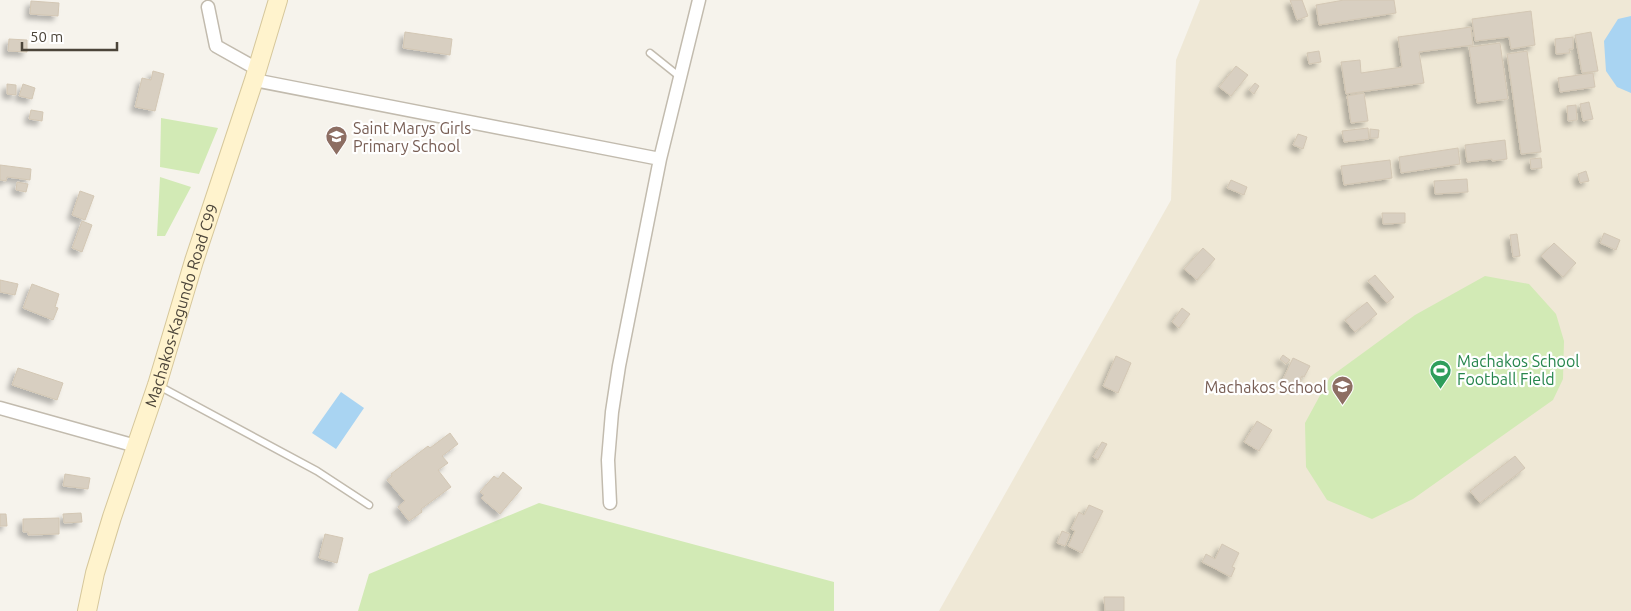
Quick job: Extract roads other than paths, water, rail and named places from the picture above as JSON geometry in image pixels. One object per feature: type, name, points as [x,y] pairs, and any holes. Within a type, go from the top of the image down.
[{"type":"main road","name":"Machakos-Kagundo Road C99","points":[[88,611],[110,523],[158,385],[200,244],[256,74],[278,0]]},
{"type":"street","points":[[610,502],[608,460],[617,375],[660,159],[699,0]]},
{"type":"street","points":[[208,7],[216,46],[256,74],[660,159]]},
{"type":"street","points":[[0,408],[136,446]]},
{"type":"lane","points":[[650,53],[680,78]]},
{"type":"lane","points":[[158,385],[317,470],[368,505]]},
{"type":"water","points":[[1631,16],[1631,93],[1617,87],[1606,71],[1604,41],[1618,19]]},
{"type":"water","points":[[341,392],[364,408],[336,449],[312,433]]},
{"type":"place","name":"Saint Marys Girls Primary School","points":[[337,156]]},
{"type":"place","name":"Machakos School Football Field","points":[[1441,389]]},
{"type":"place","name":"Machakos School","points":[[1343,406]]}]
